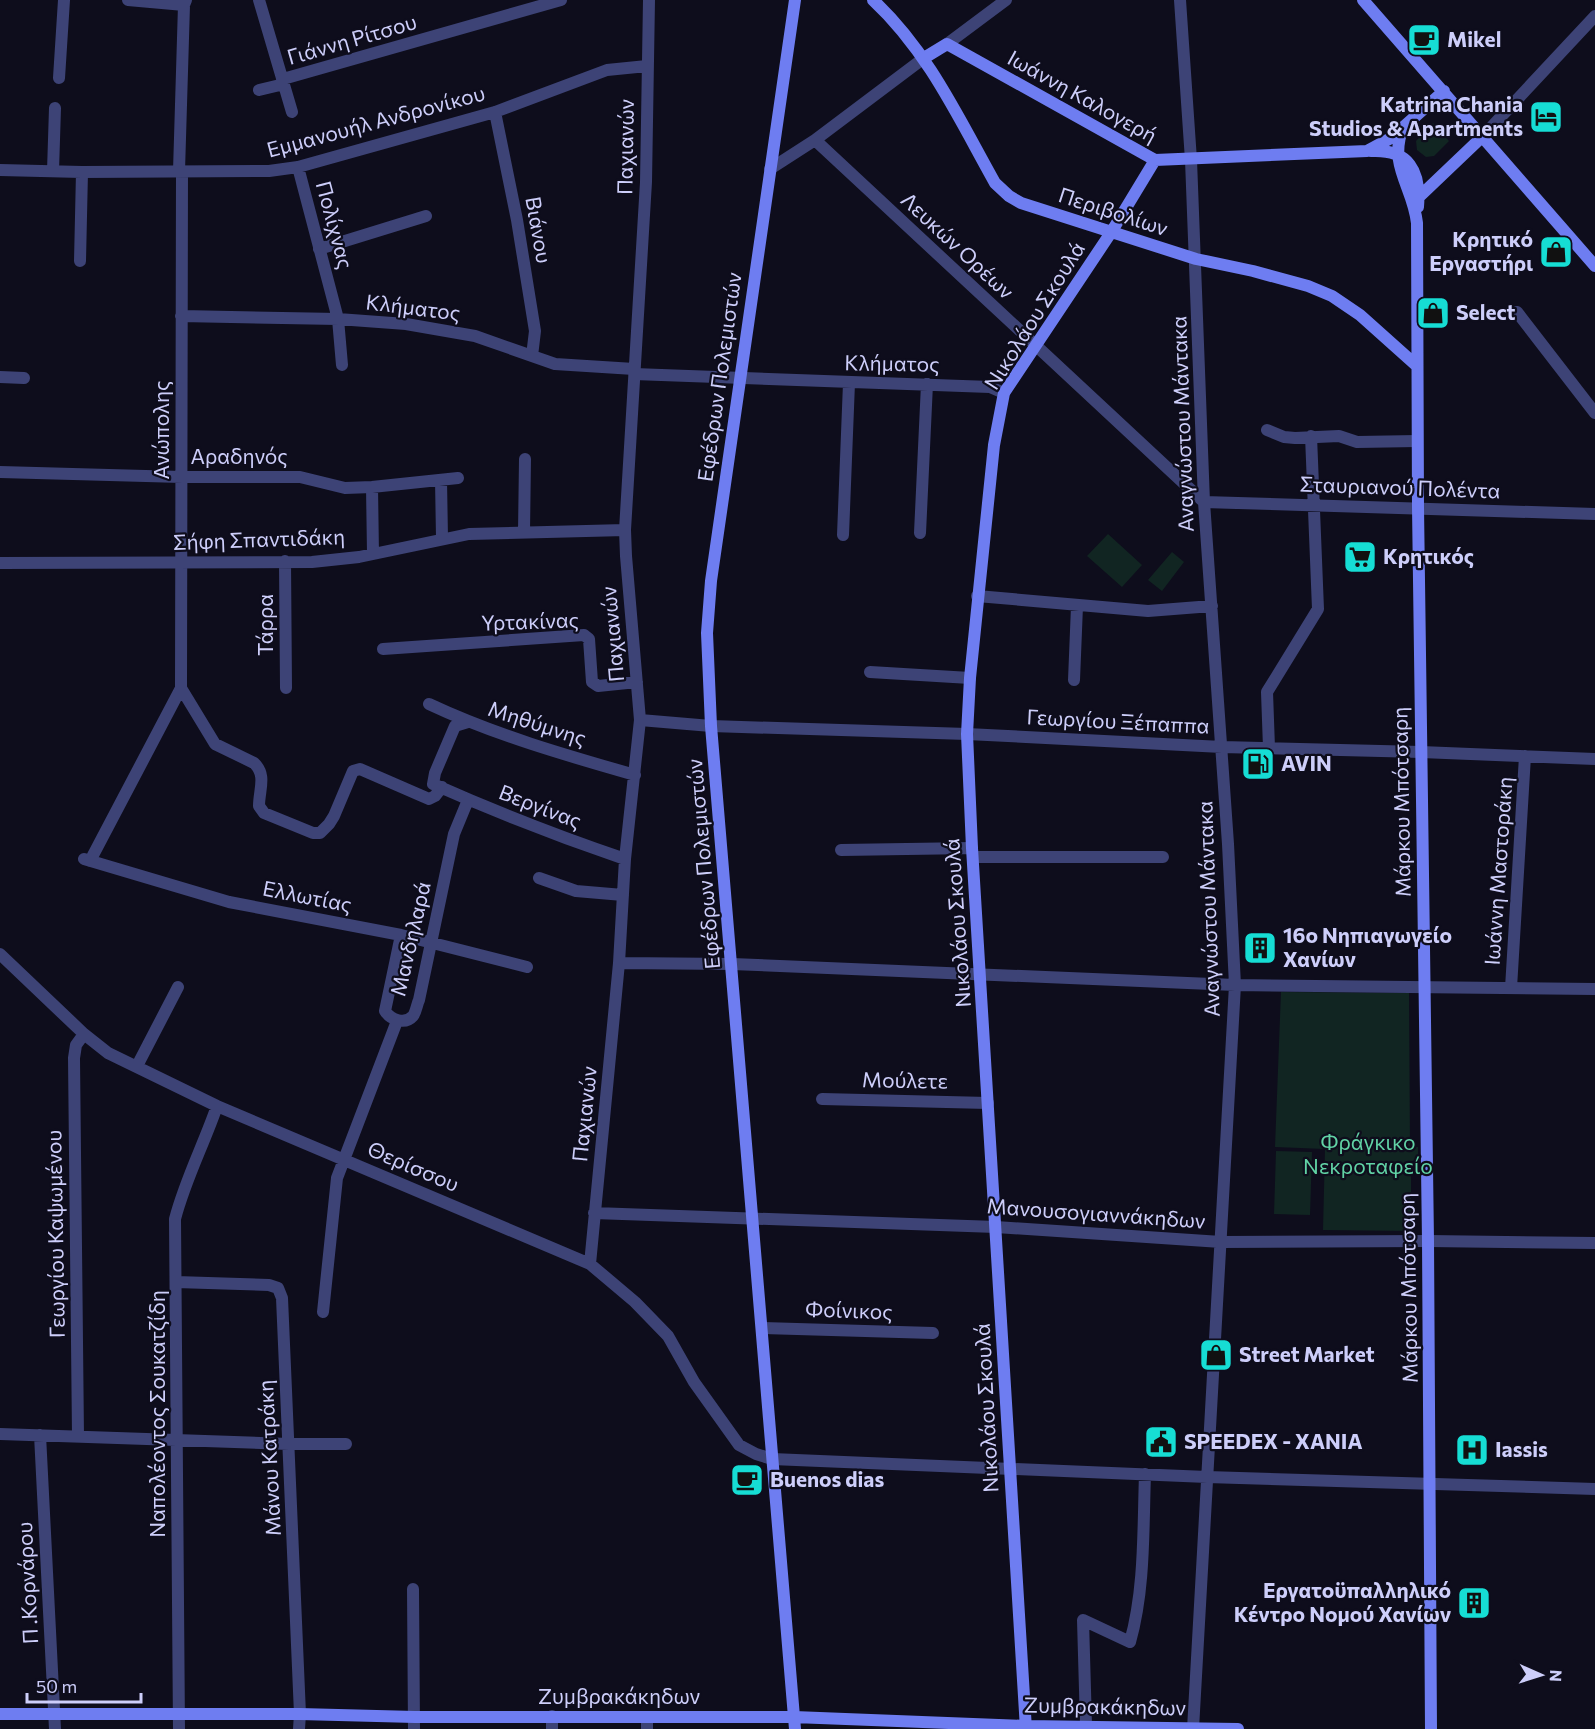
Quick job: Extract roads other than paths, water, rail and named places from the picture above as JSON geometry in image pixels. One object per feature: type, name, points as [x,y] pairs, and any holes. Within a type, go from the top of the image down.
[{"type":"main road","name":"Εφέδρων Πολεμιστών","points":[[795,0],[739,378],[711,581],[707,633],[711,726],[795,1723]]},
{"type":"main road","name":"Περιβολίων","points":[[873,0],[891,17],[924,58],[995,183],[1008,196],[1021,203],[1196,259],[1281,278],[1332,296],[1379,330],[1417,366]]},
{"type":"main road","points":[[1363,0],[1595,266]]},
{"type":"main road","points":[[924,58],[947,44]]},
{"type":"main road","name":"Ιωάννη Καλογερή","points":[[947,44],[1155,160],[1367,151],[1381,146],[1444,91]]},
{"type":"main road","points":[[1367,151],[1386,151],[1398,155],[1399,138],[1403,127]]},
{"type":"main road","points":[[1419,197],[1482,136]]},
{"type":"main road","name":"Μάρκου Μπότσαρη","points":[[1398,155],[1403,178],[1413,199],[1417,223],[1416,235]]},
{"type":"main road","name":"Μάρκου Μπότσαρη","points":[[1398,155],[1414,171],[1419,188],[1416,235],[1418,507],[1428,1240],[1431,1729]]},
{"type":"main road","name":"Νικολάου Σκουλά","points":[[1026,1727],[972,853],[967,734],[970,678],[994,445],[1004,393],[1112,231],[1155,160]]},
{"type":"main road","name":"Ζυμβρακάκηδων","points":[[0,1714],[300,1713],[414,1723],[795,1723],[1026,1727],[1086,1725],[1238,1729]]},
{"type":"street","points":[[59,78],[64,0]]},
{"type":"street","points":[[128,0],[185,2]]},
{"type":"street","points":[[259,0],[292,112]]},
{"type":"street","name":"Γιάννη Ρίτσου","points":[[259,90],[280,85],[283,79],[561,0]]},
{"type":"street","name":"Παχιανών","points":[[590,1264],[619,963],[625,859],[640,720],[626,530],[646,182],[649,0]]},
{"type":"street","points":[[947,44],[1006,0]]},
{"type":"street","name":"Αναγνώστου Μάντακα","points":[[1180,0],[1196,259],[1204,502],[1222,747],[1235,985],[1194,1729]]},
{"type":"street","name":"Ανώπολης","points":[[181,688],[180,171],[185,2]]},
{"type":"street","points":[[1482,136],[1595,16]]},
{"type":"street","points":[[770,169],[815,140],[924,58]]},
{"type":"street","name":"Εμμανουήλ Ανδρονίκου","points":[[0,170],[269,171],[298,167],[495,112],[607,70],[647,66]]},
{"type":"street","points":[[53,171],[55,108]]},
{"type":"street","name":"Βιάνου","points":[[495,112],[517,220],[535,331],[532,356]]},
{"type":"street","name":"Λευκών Ορέων","points":[[815,140],[1204,502]]},
{"type":"street","name":"Πολίχνας","points":[[298,167],[338,319],[342,365]]},
{"type":"street","points":[[80,261],[82,172]]},
{"type":"street","points":[[320,249],[426,216]]},
{"type":"street","points":[[1517,312],[1595,413]]},
{"type":"street","name":"Κλήματος","points":[[181,316],[338,319],[406,324],[475,336],[555,364],[634,372],[849,383],[990,387],[1004,393]]},
{"type":"street","points":[[0,377],[24,378]]},
{"type":"street","points":[[843,535],[849,383]]},
{"type":"street","points":[[920,533],[927,384]]},
{"type":"street","points":[[1267,430],[1284,437],[1339,436],[1357,442],[1418,441]]},
{"type":"street","points":[[1269,748],[1267,692],[1318,609],[1311,436]]},
{"type":"street","points":[[524,532],[525,459]]},
{"type":"street","name":"Αραδηνός","points":[[0,472],[182,477],[300,477],[345,488],[458,478]]},
{"type":"street","points":[[441,480],[442,538]]},
{"type":"street","points":[[372,487],[373,554]]},
{"type":"street","name":"Σταυριανού Πολέντα","points":[[1204,502],[1595,514]]},
{"type":"street","name":"Σήφη Σπαντιδάκη","points":[[0,563],[312,562],[373,554],[469,534],[626,530]]},
{"type":"street","name":"Τάρρα","points":[[285,561],[286,688]]},
{"type":"street","points":[[977,596],[1148,611],[1212,606]]},
{"type":"street","points":[[1074,680],[1077,606]]},
{"type":"street","name":"Υρτακίνας","points":[[383,649],[584,635],[589,639],[592,682],[598,686],[637,682]]},
{"type":"street","points":[[870,672],[970,678]]},
{"type":"street","points":[[181,688],[215,744],[254,763],[263,774],[259,806],[264,813],[314,833],[320,833],[330,824],[353,771],[360,769],[429,799],[435,796],[442,787],[433,784],[435,772],[455,726],[468,722]]},
{"type":"street","name":"Ελλωτίας","points":[[181,688],[86,860],[229,902],[401,935],[527,967]]},
{"type":"street","name":"Μηθύμνης","points":[[429,704],[468,722],[571,757],[635,775]]},
{"type":"street","name":"Γεωργίου Ξέπαππα","points":[[640,720],[711,726],[967,734],[1222,747],[1595,759]]},
{"type":"street","name":"Ιωάννη Μαστοράκη","points":[[1511,988],[1525,756]]},
{"type":"street","name":"Βεργίνας","points":[[442,787],[468,800],[625,859]]},
{"type":"street","name":"Μανδηλαρά","points":[[401,935],[385,1011],[389,1017],[406,1020],[413,1016],[419,1000],[454,834],[468,800]]},
{"type":"street","points":[[842,850],[1163,857]]},
{"type":"street","points":[[538,878],[576,891],[623,895]]},
{"type":"street","name":"Θερίσσου","points":[[0,954],[84,1035],[108,1053],[217,1106],[590,1264],[635,1302],[668,1336],[693,1382],[739,1445],[756,1455],[772,1460]]},
{"type":"street","points":[[619,963],[732,964],[1235,985],[1595,989]]},
{"type":"street","points":[[138,1066],[178,987]]},
{"type":"street","points":[[323,1312],[337,1178],[397,1020]]},
{"type":"street","name":"Γεωργίου Καψωμένου","points":[[78,1436],[74,1058],[76,1045],[84,1035]]},
{"type":"street","name":"Μούλετε","points":[[822,1098],[988,1103]]},
{"type":"street","name":"Ναπολέοντος Σουκατζίδη","points":[[179,1729],[175,1219],[181,1196],[207,1137],[217,1106]]},
{"type":"street","name":"Μανουσογιαννάκηδων","points":[[594,1214],[996,1227],[1221,1242],[1428,1240],[1595,1243]]},
{"type":"street","name":"Μάνου Κατράκη","points":[[177,1282],[269,1285],[278,1288],[282,1298],[299,1729]]},
{"type":"street","name":"Φοίνικος","points":[[763,1328],[933,1333]]},
{"type":"street","points":[[0,1434],[346,1444]]},
{"type":"street","name":"Π .Κορνάρου","points":[[40,1435],[55,1729]]},
{"type":"street","points":[[772,1460],[1595,1489]]},
{"type":"street","points":[[1086,1725],[1083,1620],[1130,1642],[1135,1626],[1142,1562],[1144,1474]]},
{"type":"street","points":[[413,1589],[414,1723]]},
{"type":"place","name":"Mikel","points":[[1424,40]]},
{"type":"place","name":"Katrina Chania Studios & Apartments","points":[[1546,117]]},
{"type":"place","name":"Κρητικό Εργαστήρι","points":[[1556,252]]},
{"type":"place","name":"Select","points":[[1433,313]]},
{"type":"place","name":"Κρητικός","points":[[1360,557]]},
{"type":"place","name":"AVIN","points":[[1258,764]]},
{"type":"place","name":"16ο Νηπιαγωγείο Χανίων","points":[[1260,948]]},
{"type":"place","name":"Street Market","points":[[1216,1355]]},
{"type":"place","name":"SPEEDEX - ΧΑΝΙΑ","points":[[1161,1442]]},
{"type":"place","name":"Iassis","points":[[1472,1450]]},
{"type":"place","name":"Buenos dias","points":[[747,1480]]},
{"type":"place","name":"Εργατοϋπαλληλικό Κέντρο Νομού Χανίων","points":[[1474,1603]]},
{"type":"park label","name":"Φράγκικο Νεκροταφείο","points":[[1368,1155]]}]
